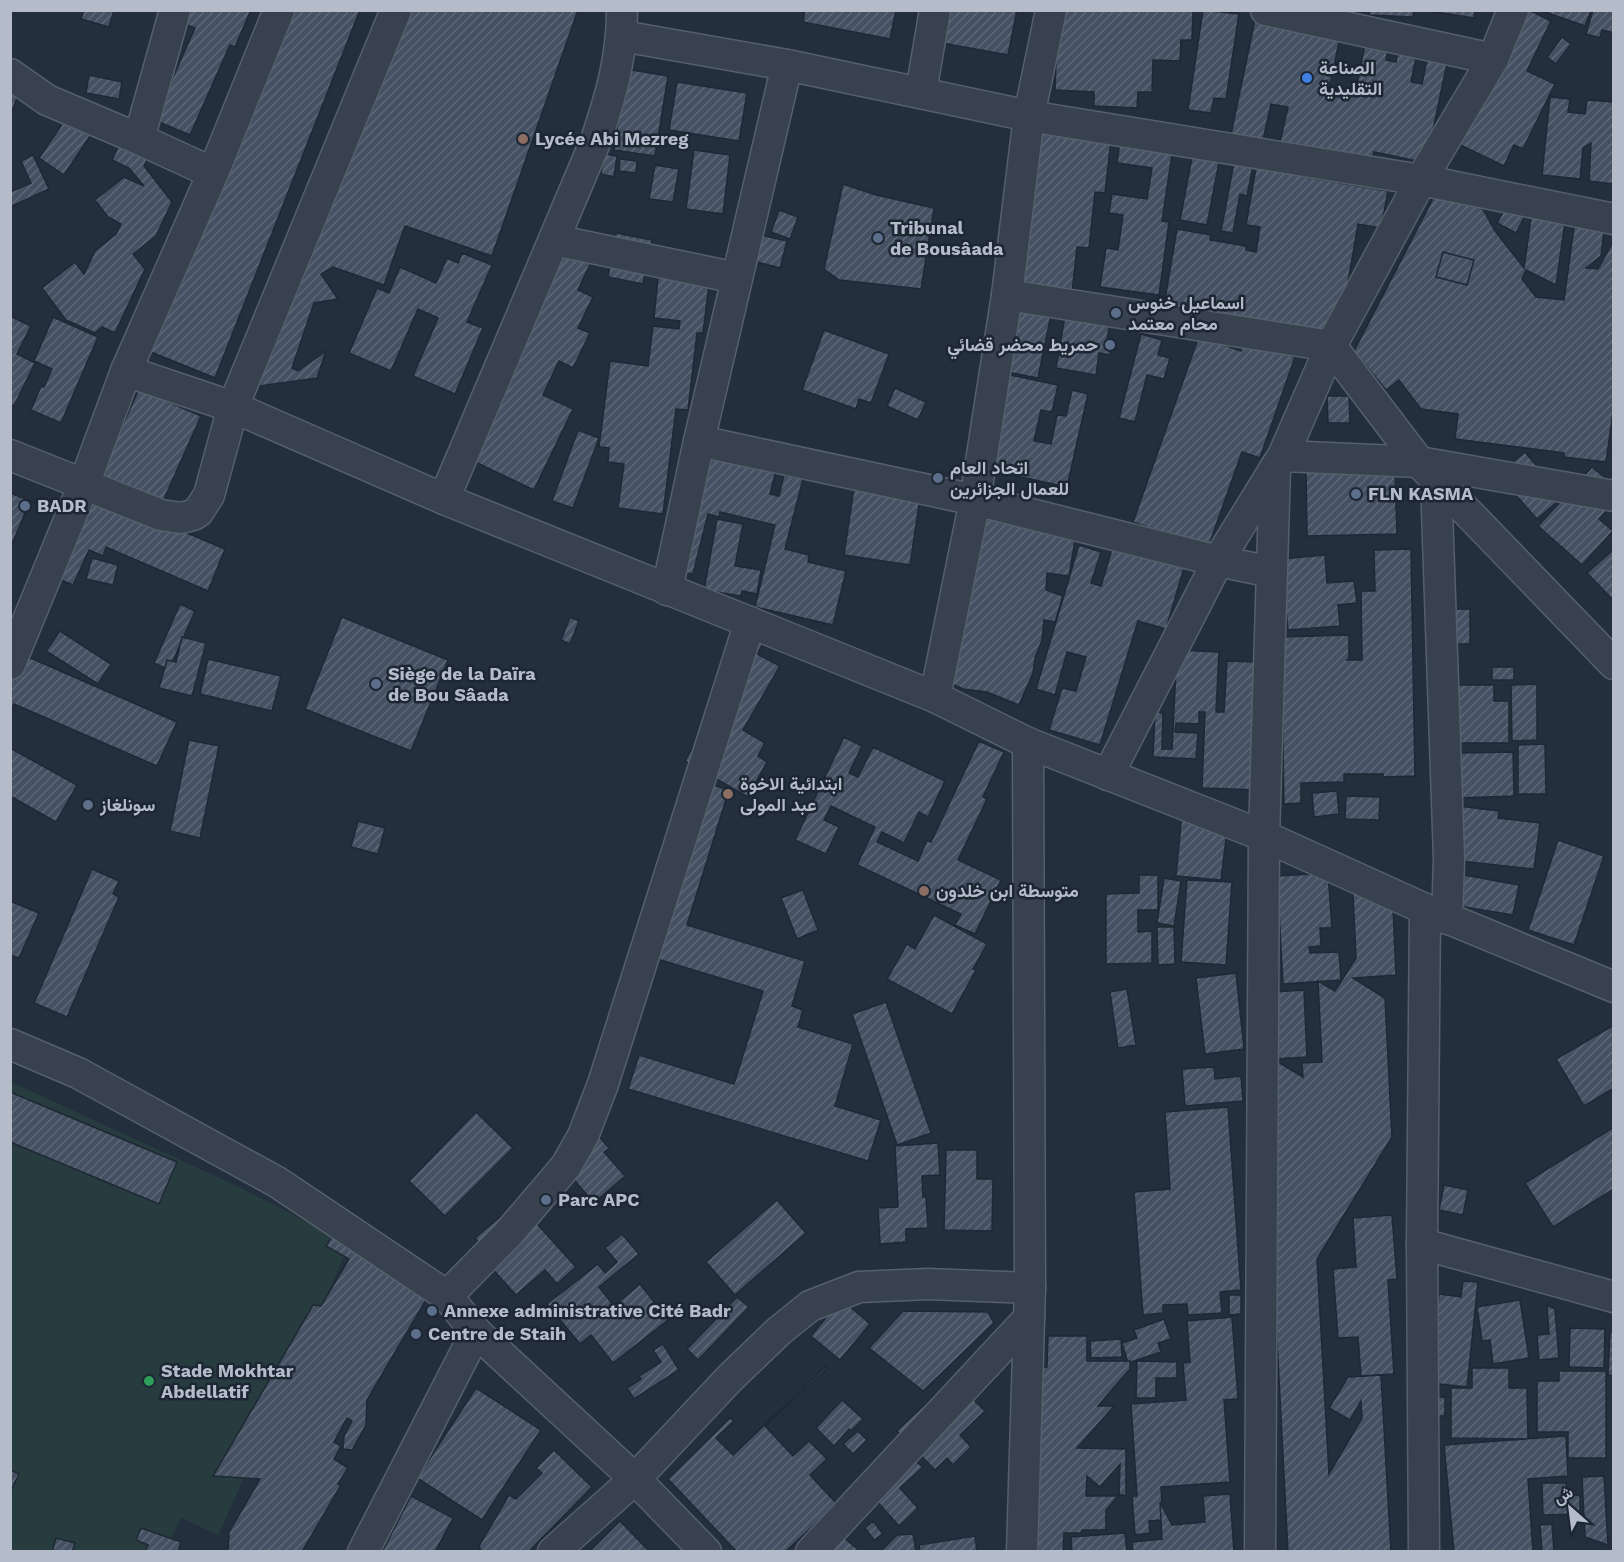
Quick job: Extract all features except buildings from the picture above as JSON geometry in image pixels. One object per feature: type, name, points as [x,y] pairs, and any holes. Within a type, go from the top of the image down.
[{"type":"street","points":[[138,139],[175,10]]},
{"type":"street","points":[[10,664],[84,484],[126,371],[213,173],[279,10]]},
{"type":"street","points":[[10,454],[161,515],[181,518],[194,515],[209,495],[233,407],[396,10]]},
{"type":"street","points":[[921,92],[935,10]]},
{"type":"street","points":[[935,697],[975,500],[1007,295],[1029,116],[1052,10]]},
{"type":"street","points":[[1266,10],[1299,14],[1493,59]]},
{"type":"street","points":[[1108,776],[1218,561],[1279,462],[1331,346],[1421,180],[1493,59],[1513,10]]},
{"type":"street","points":[[444,499],[596,140],[613,90],[622,23],[787,64],[1029,116],[1421,180],[1614,219]]},
{"type":"street","points":[[667,590],[699,441],[787,64]]},
{"type":"street","points":[[10,74],[47,100],[213,173]]},
{"type":"street","points":[[554,240],[737,278]]},
{"type":"street","points":[[1007,295],[1331,346],[1428,472],[1614,664]]},
{"type":"street","points":[[126,371],[233,407],[444,499],[935,697],[1028,743],[1264,836],[1436,914],[1614,987]]},
{"type":"street","points":[[699,441],[975,500],[1218,561],[1272,572]]},
{"type":"street","points":[[1279,462],[1428,472],[1613,495]]},
{"type":"street","points":[[1260,1551],[1264,836],[1272,572],[1279,462]]},
{"type":"street","points":[[1424,1551],[1422,1244],[1436,914],[1449,859],[1428,472]]},
{"type":"street","points":[[447,1296],[509,1233],[545,1192],[566,1166],[583,1136],[603,1084],[750,622]]},
{"type":"street","points":[[1022,1551],[1030,1288],[1028,743]]},
{"type":"street","points":[[10,1044],[78,1072],[277,1182],[447,1296],[476,1332],[635,1479],[706,1551]]},
{"type":"street","points":[[1422,1244],[1614,1297]]},
{"type":"street","points":[[553,1551],[635,1479],[730,1378],[779,1331],[810,1306],[860,1287],[928,1284],[1030,1288]]},
{"type":"street","points":[[811,1551],[1029,1318]]},
{"type":"street","points":[[363,1551],[476,1332]]},
{"type":"green space","name":"Stade Mokhtar Abdellatif","points":[[11,1082],[239,1187],[350,1244],[218,1535],[181,1518],[165,1551],[11,1552]]},
{"type":"place","name":"الصناعة التقليدية","points":[[1307,78]]},
{"type":"place","name":"Lycée Abi Mezreg","points":[[523,139]]},
{"type":"place","name":"Tribunal de Bousâada","points":[[878,238]]},
{"type":"place","name":"اسماعيل خنوس محام معتمد","points":[[1116,313]]},
{"type":"place","name":"حمريط محضر قضائي","points":[[1110,345]]},
{"type":"place","name":"اتحاد العام للعمال الجزائرين","points":[[938,478]]},
{"type":"place","name":"FLN KASMA","points":[[1356,494]]},
{"type":"place","name":"BADR","points":[[25,506]]},
{"type":"place","name":"Siège de la Daïra de Bou Sâada","points":[[376,684]]},
{"type":"place","name":"ابتدائية الاخوة عبد المولى","points":[[728,794]]},
{"type":"place","name":"سونلغاز","points":[[88,805]]},
{"type":"place","name":"متوسطة ابن خلدون","points":[[924,891]]},
{"type":"place","name":"Parc APC","points":[[546,1200]]},
{"type":"place","name":"Annexe administrative Cité Badr","points":[[432,1311]]},
{"type":"place","name":"Centre de Staih","points":[[416,1334]]},
{"type":"place","name":"Stade Mokhtar Abdellatif","points":[[149,1381]]}]
